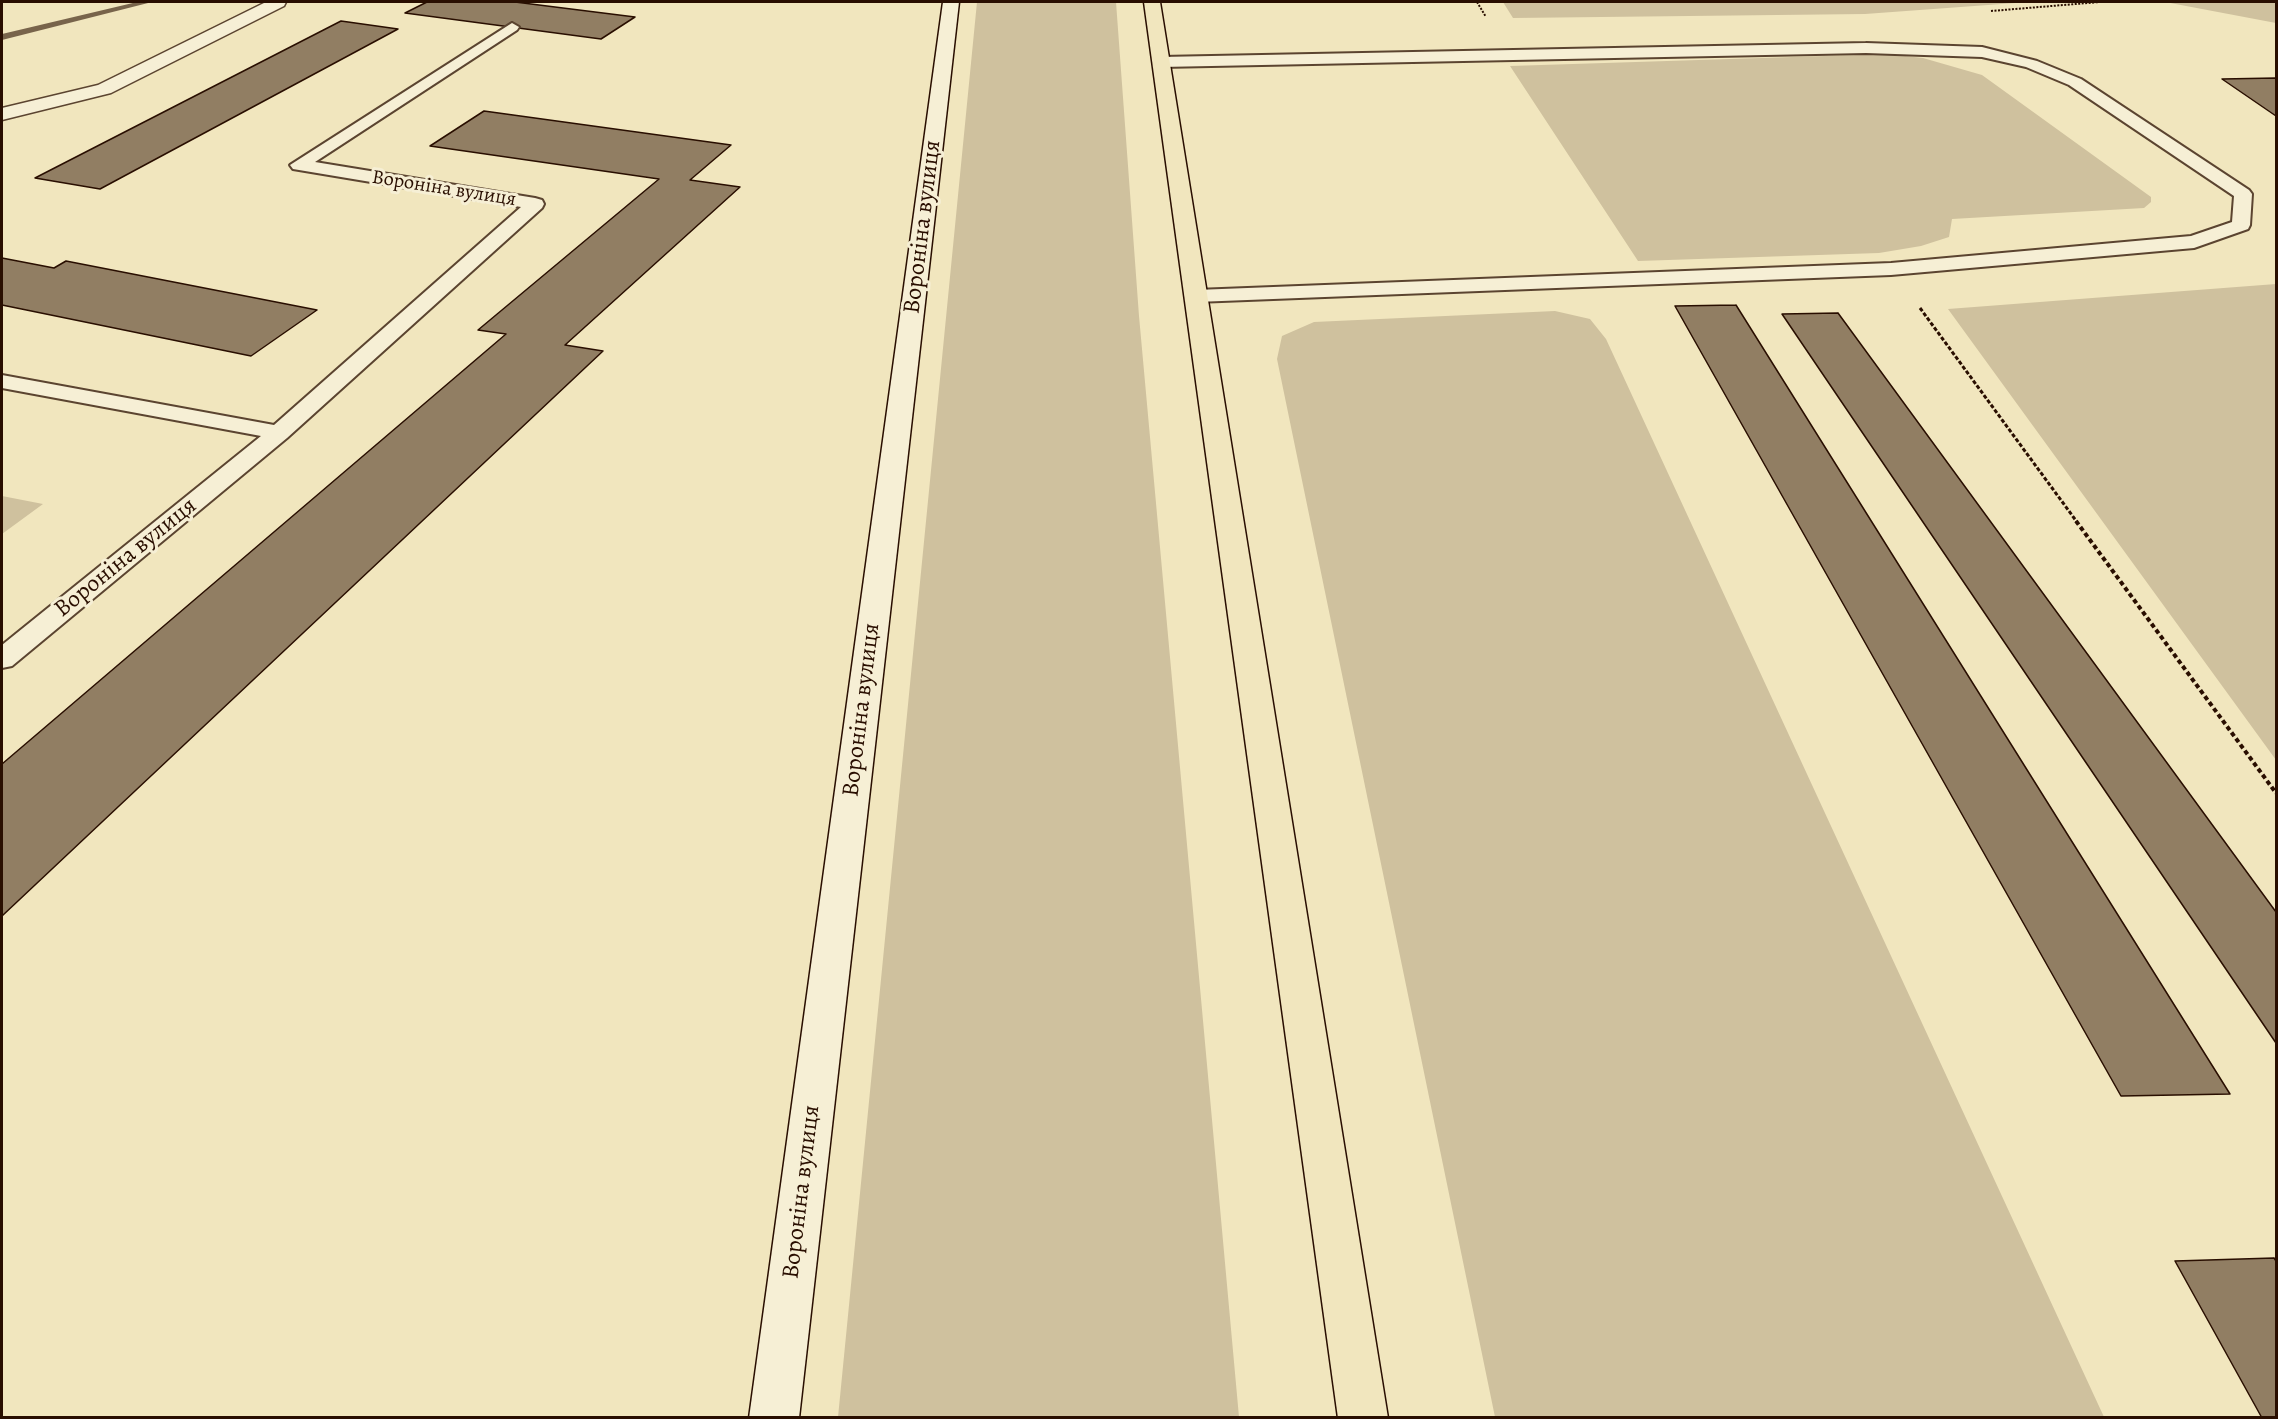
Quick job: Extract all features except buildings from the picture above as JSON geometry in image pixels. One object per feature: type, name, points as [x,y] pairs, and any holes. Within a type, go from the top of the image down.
[{"type":"highway","points":[[1152,2],[1363,1418]]},
{"type":"street","points":[[2,114],[104,89],[279,2]]},
{"type":"street","name":"Вороніна вулиця","points":[[774,1418],[951,2]]},
{"type":"lane","name":"Вороніна вулиця","points":[[2,659],[279,433],[535,204],[299,165],[512,27]]},
{"type":"lane","points":[[1161,62],[1866,48],[1982,52],[2031,64],[2075,82],[2243,194],[2241,225],[2194,242],[1891,269],[1196,296]]},
{"type":"lane","points":[[2,381],[279,433]]},
{"type":"path","points":[[1891,269],[2277,793]]},
{"type":"shaded area","points":[[977,2],[1116,2],[1139,316],[1239,1417],[838,1417]]},
{"type":"shaded area","points":[[1503,2],[2029,2],[1865,14],[1513,18]]},
{"type":"shaded area","points":[[2165,2],[2276,2],[2276,23]]},
{"type":"shaded area","points":[[1887,54],[1923,58],[1982,75],[2151,197],[2151,202],[2144,208],[1952,219],[1949,237],[1921,246],[1879,253],[1638,261],[1510,66]]},
{"type":"shaded area","points":[[2276,284],[2276,760],[1948,309]]},
{"type":"shaded area","points":[[1555,311],[1590,319],[1606,339],[2104,1417],[1495,1417],[1277,359],[1282,336],[1314,322]]},
{"type":"shaded area","points":[[2,496],[43,504],[2,534]]},
{"type":"waterway","points":[[2,37],[147,2]]}]
